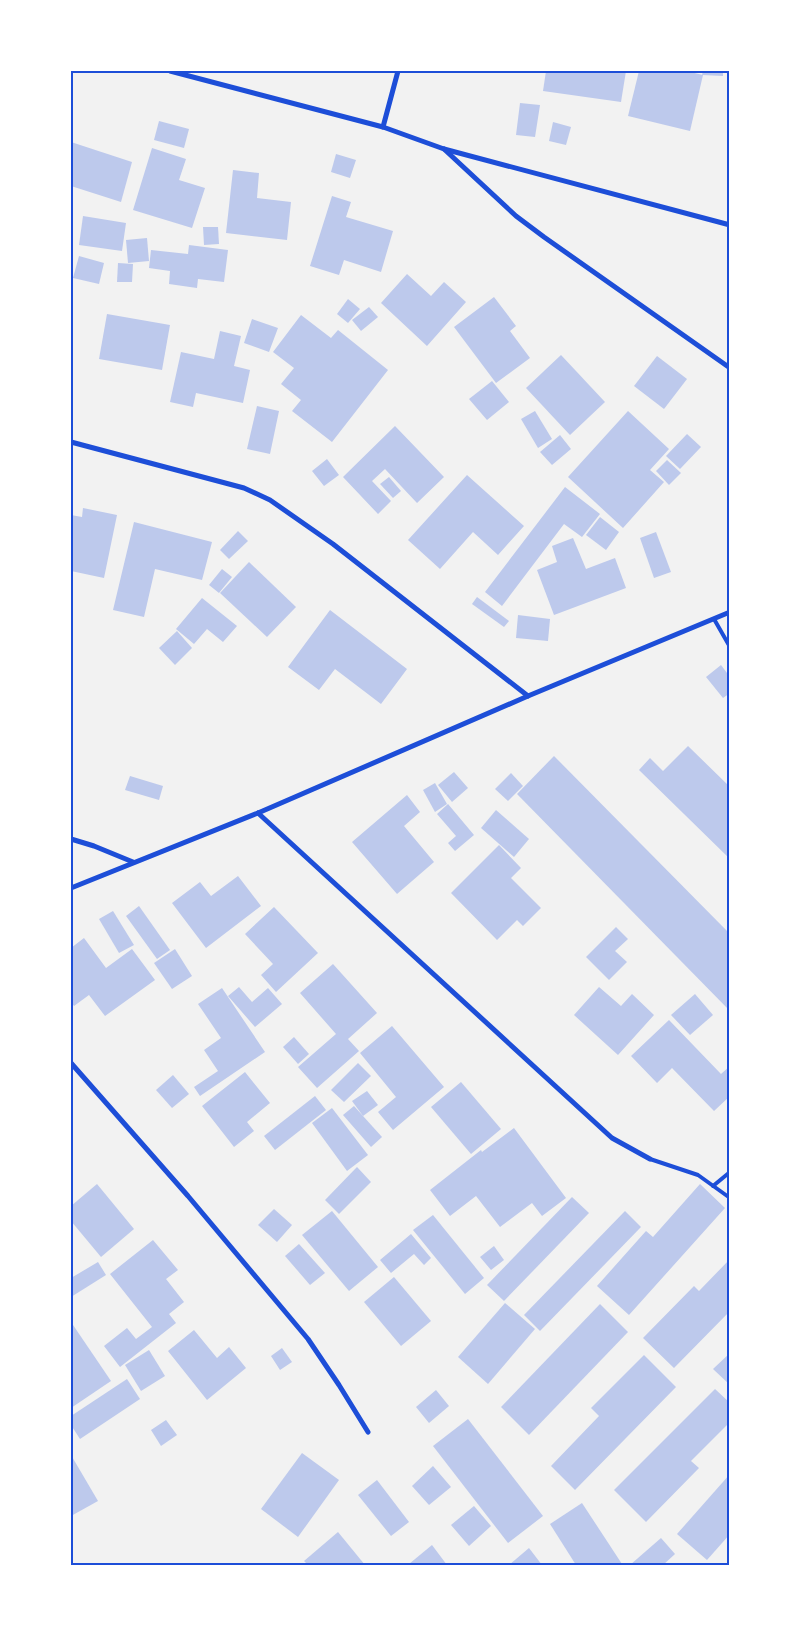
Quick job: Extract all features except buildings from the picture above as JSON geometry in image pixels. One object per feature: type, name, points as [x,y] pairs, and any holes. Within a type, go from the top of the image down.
[{"type":"street","points":[[170,71],[383,126],[444,149],[730,225]]},
{"type":"street","points":[[383,126],[398,71]]},
{"type":"street","points":[[444,149],[510,210],[544,237],[730,368]]},
{"type":"street","points":[[71,442],[244,488],[270,500],[333,544],[528,696]]},
{"type":"street","points":[[71,888],[258,814],[528,696],[730,612]]},
{"type":"street","points":[[258,814],[612,1138],[650,1159]]},
{"type":"street","points":[[71,839],[133,862]]},
{"type":"street","points":[[71,1063],[188,1196],[308,1339],[368,1432]]},
{"type":"lane","points":[[714,619],[730,647]]},
{"type":"lane","points":[[650,1159],[698,1176],[730,1198]]},
{"type":"lane","points":[[713,1186],[730,1172]]}]
